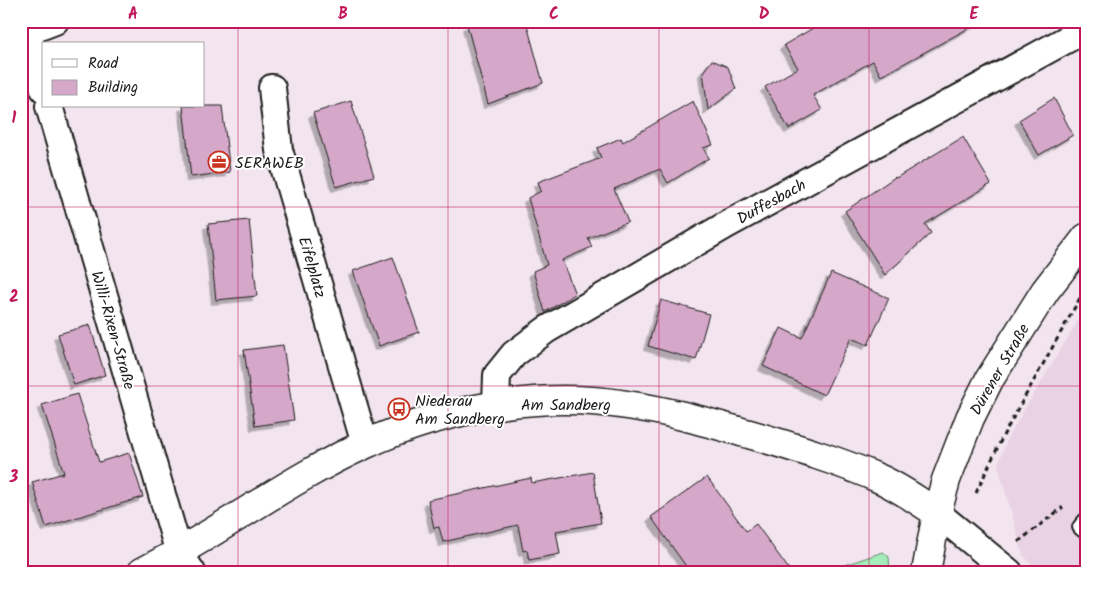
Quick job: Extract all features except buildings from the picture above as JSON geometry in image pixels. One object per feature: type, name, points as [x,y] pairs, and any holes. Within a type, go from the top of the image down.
[{"type":"main road","name":"Dürener Straße","points":[[926,572],[937,513],[946,480],[970,418],[989,380],[1045,292],[1086,238]]},
{"type":"main road","name":"Am Sandberg","points":[[142,572],[186,562],[325,464],[365,444],[430,420],[496,405],[528,402],[624,404],[673,413],[786,446],[876,477],[937,513]]},
{"type":"street","points":[[42,83],[24,29],[56,21]]},
{"type":"street","name":"Duffesbach","points":[[496,405],[497,375],[514,354],[546,330],[728,224],[1084,30]]},
{"type":"street","name":"Eifelplatz","points":[[272,88],[279,150],[365,444]]},
{"type":"street","name":"Willi-Rixen-Straße","points":[[50,108],[186,562]]},
{"type":"street","points":[[937,513],[1002,565]]},
{"type":"lane","points":[[1086,520],[1080,527],[1086,532]]},
{"type":"path","points":[[937,513],[972,501],[1004,434],[1081,297]]},
{"type":"path","points":[[1002,565],[1063,507]]},
{"type":"path","points":[[871,572],[881,568],[881,572]]},
{"type":"shaded area","points":[[1086,307],[1086,572],[1038,572],[1023,555],[998,465],[1008,437]]},
{"type":"green space","points":[[883,552],[889,557],[890,572],[824,572]]},
{"type":"place","name":"SERAWEB","points":[[219,162]]},
{"type":"place","name":"Niederau Am Sandberg","points":[[399,409]]}]
